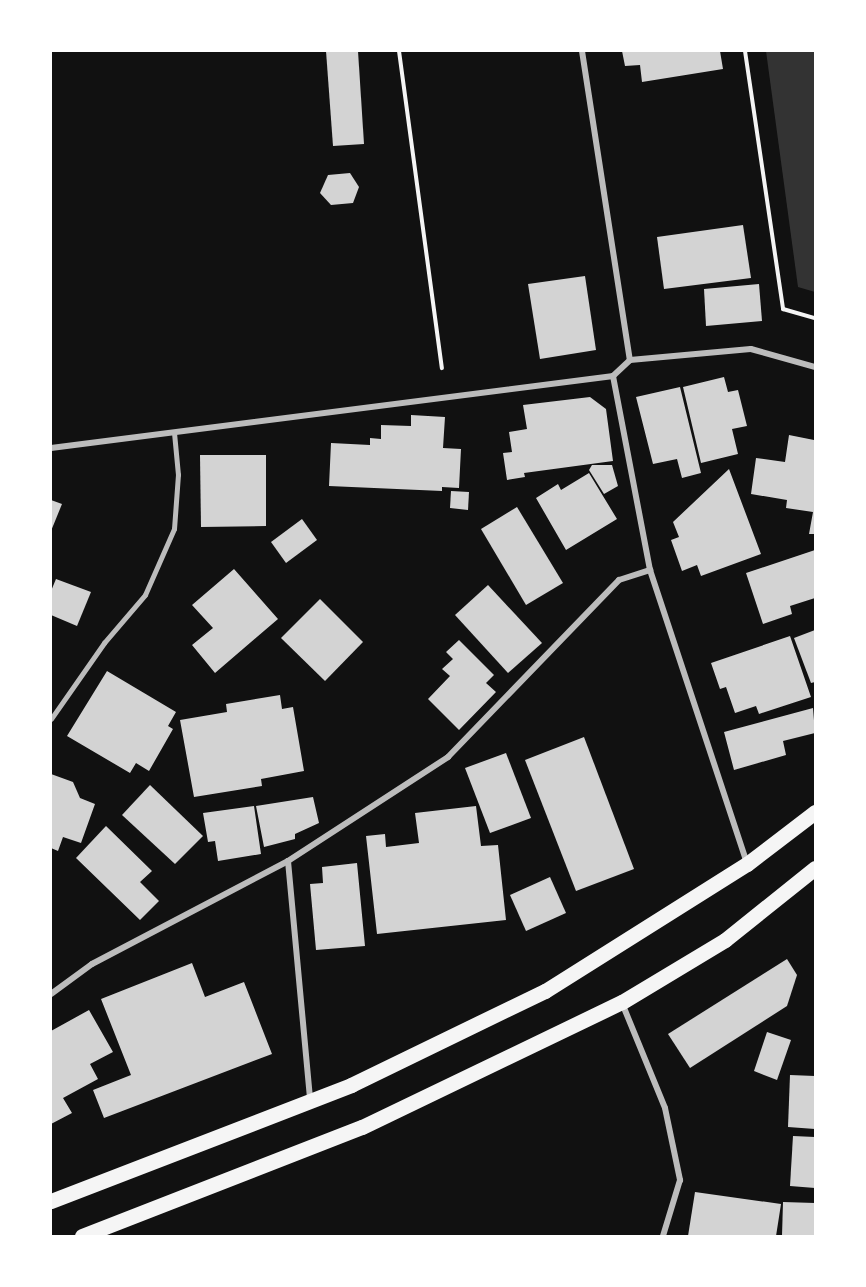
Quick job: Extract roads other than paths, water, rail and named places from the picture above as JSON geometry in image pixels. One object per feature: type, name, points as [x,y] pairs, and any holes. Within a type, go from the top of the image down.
[{"type":"main road","points":[[51,1201],[310,1101],[545,991],[747,864],[815,812]]},
{"type":"main road","points":[[82,1236],[362,1127],[622,1002],[724,940],[815,868]]},
{"type":"street","points":[[582,51],[630,360]]},
{"type":"street","points":[[51,448],[613,376],[630,360],[751,349],[815,367]]},
{"type":"street","points":[[613,376],[651,570],[747,864]]},
{"type":"street","points":[[51,994],[102,959],[288,861],[448,758],[619,580],[651,570]]},
{"type":"street","points":[[288,861],[310,1101]]},
{"type":"street","points":[[622,1002],[665,1108],[680,1180],[663,1236]]},
{"type":"lane","points":[[51,719],[104,643],[145,595],[174,530],[178,475],[174,433]]}]
